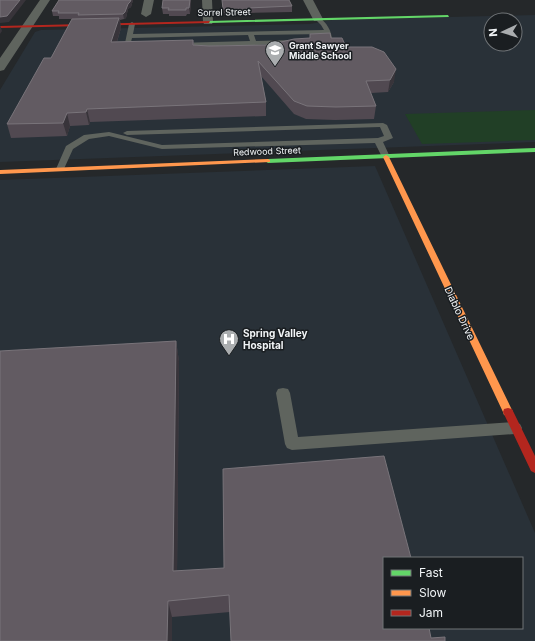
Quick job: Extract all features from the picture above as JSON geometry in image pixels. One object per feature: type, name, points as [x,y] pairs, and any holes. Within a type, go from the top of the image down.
[{"type":"street","points":[[0,67],[45,0],[57,0]]},
{"type":"street","points":[[146,14],[149,0]]},
{"type":"street","points":[[207,0],[208,22]]},
{"type":"street","points":[[308,0],[318,19]]},
{"type":"street","name":"Sorrel Street","points":[[0,27],[448,16]]},
{"type":"street","name":"Redwood Street","points":[[0,172],[535,150]]},
{"type":"street","name":"Diablo Drive","points":[[386,156],[535,468]]},
{"type":"lane","points":[[316,41],[330,39],[324,24],[318,19]]},
{"type":"lane","points":[[132,24],[128,42],[130,44],[147,45]]},
{"type":"lane","points":[[129,36],[328,32]]},
{"type":"lane","points":[[251,33],[254,43]]},
{"type":"lane","points":[[170,45],[300,42]]},
{"type":"lane","points":[[60,169],[69,148],[88,137],[109,134],[383,125],[390,138],[378,140],[162,147],[109,134]]},
{"type":"lane","points":[[378,140],[386,156]]},
{"type":"lane","points":[[283,393],[292,444],[515,428]]},
{"type":"shaded area","name":"Grant Sawyer Middle School","points":[[523,15],[535,15],[535,142],[0,162],[0,90],[35,32],[41,30],[310,24],[332,20],[483,16],[483,52],[523,52]]},
{"type":"shaded area","name":"Spring Valley Hospital","points":[[375,166],[535,533],[535,641],[0,641],[0,180]]},
{"type":"green space","points":[[535,110],[535,140],[422,144],[405,114]]},
{"type":"building","points":[[0,0],[20,0],[7,16],[0,17]]},
{"type":"building","points":[[59,0],[131,0],[123,14],[78,15],[79,13],[58,13],[59,11],[52,11]]},
{"type":"building","points":[[163,0],[190,0],[189,8],[186,8],[186,10],[168,10],[169,8],[162,8]]},
{"type":"building","points":[[222,0],[289,0],[292,6],[248,8],[248,10],[223,9]]},
{"type":"building","points":[[119,18],[111,42],[193,40],[193,45],[268,45],[294,39],[310,38],[310,34],[330,33],[331,38],[342,38],[346,47],[372,47],[384,52],[396,69],[390,80],[366,81],[376,106],[307,106],[294,101],[258,61],[266,102],[87,109],[86,112],[67,113],[63,123],[7,124],[44,58],[51,58],[72,19]]},
{"type":"building","points":[[176,341],[173,571],[224,568],[223,469],[384,456],[411,557],[383,557],[383,629],[429,629],[431,638],[445,637],[445,641],[231,641],[229,595],[168,601],[167,641],[0,641],[0,351]]},
{"type":"traffic: fast","points":[[209,22],[448,16]]},
{"type":"traffic: fast","points":[[268,161],[535,150]]},
{"type":"traffic: slow","points":[[386,157],[508,412]]},
{"type":"traffic: slow","points":[[0,172],[268,161]]},
{"type":"traffic: jam","points":[[0,27],[209,22]]},
{"type":"traffic: jam","points":[[508,412],[535,468]]},
{"type":"place","name":"Grant Sawyer Middle School","points":[[275,67]]},
{"type":"place","name":"Spring Valley Hospital","points":[[229,356]]}]
